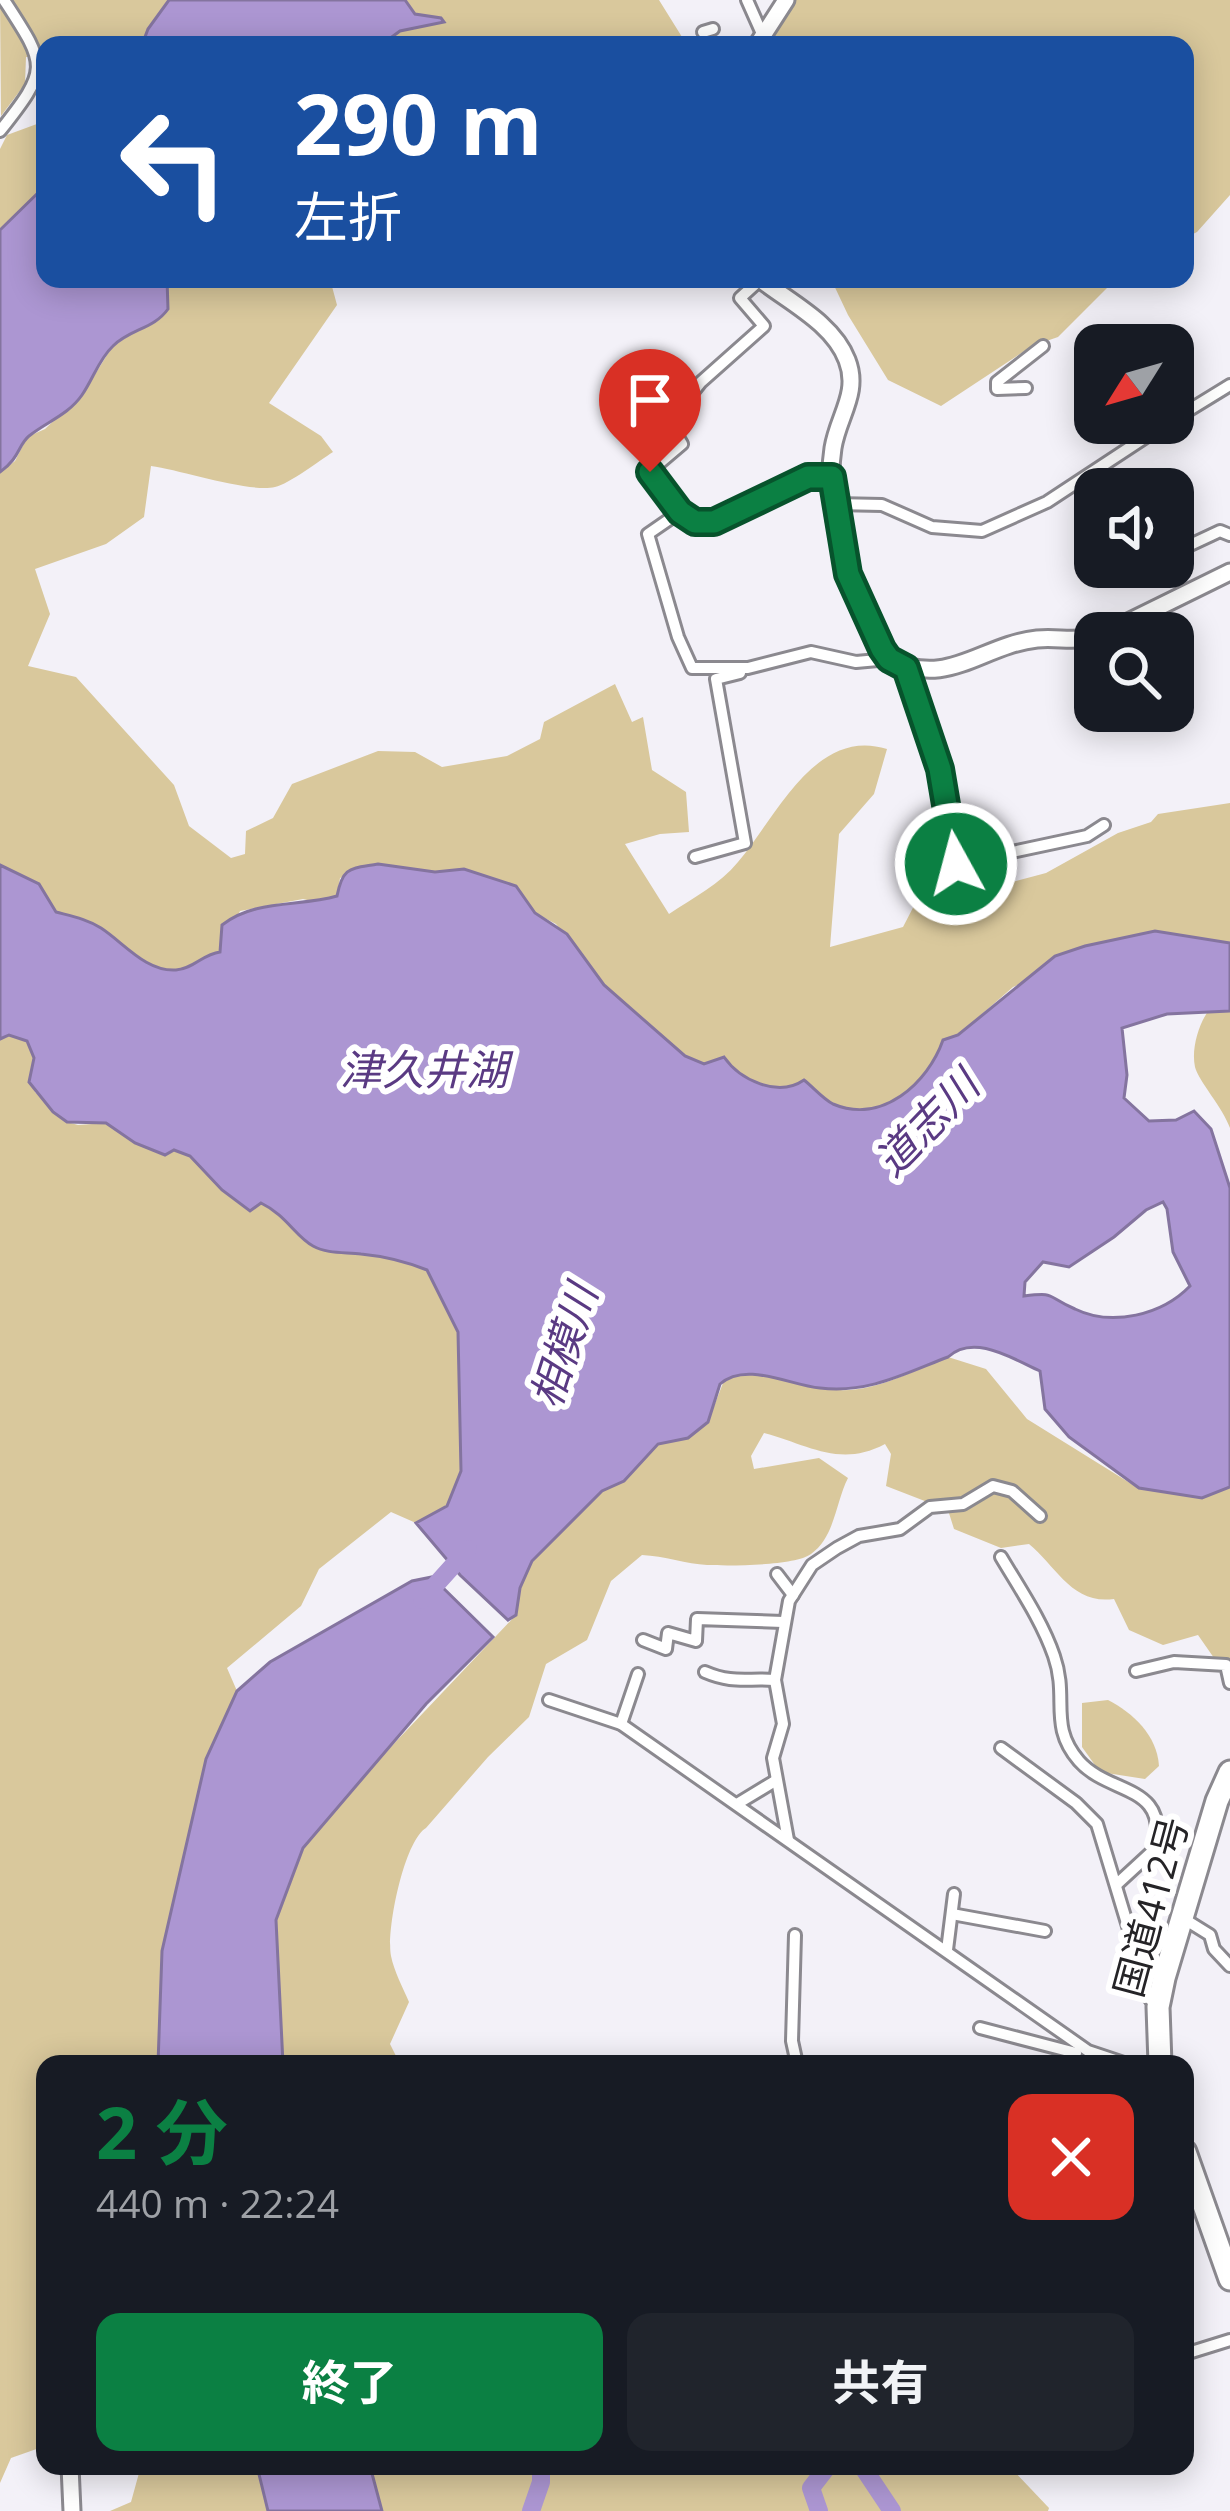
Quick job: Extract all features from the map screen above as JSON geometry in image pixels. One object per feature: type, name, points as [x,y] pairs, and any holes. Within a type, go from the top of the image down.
[{"type":"highway","name":"国道412号","points":[[1160,2055],[1158,2007],[1181,1917],[1230,1772]]},
{"type":"highway","points":[[1194,2177],[1230,2279]]},
{"type":"street","points":[[4,0],[36,52]]},
{"type":"street","points":[[747,0],[758,36]]},
{"type":"street","points":[[763,36],[786,0]]},
{"type":"street","points":[[0,131],[36,81]]},
{"type":"street","points":[[669,422],[700,382],[764,326],[740,298],[751,288]]},
{"type":"street","points":[[772,288],[825,328],[847,360],[853,386],[835,437],[835,504],[848,574],[889,659],[906,668],[940,670],[1038,639],[1074,638]]},
{"type":"street","points":[[1026,388],[997,389],[997,382],[1042,346]]},
{"type":"street","points":[[1194,407],[1230,385]]},
{"type":"street","points":[[636,397],[669,422],[682,443],[650,472],[680,512],[695,522],[714,522],[808,477],[832,477]]},
{"type":"street","points":[[835,504],[882,505],[932,527],[982,531],[1047,502],[1135,444]]},
{"type":"street","points":[[680,512],[648,534],[685,652],[692,668],[748,668]]},
{"type":"street","points":[[1194,543],[1220,531],[1230,536]]},
{"type":"street","points":[[1149,612],[1230,572]]},
{"type":"street","points":[[695,856],[746,843],[716,679],[812,652],[856,662],[889,659]]},
{"type":"street","points":[[906,668],[940,769],[956,864],[1087,836],[1104,825]]},
{"type":"street","points":[[788,1840],[773,1758],[783,1724],[775,1680],[783,1622],[812,1565],[860,1536],[900,1528],[930,1508],[963,1504],[994,1486],[1012,1491],[1040,1516]]},
{"type":"street","points":[[1001,1558],[1044,1630],[1055,1658],[1061,1685],[1060,1731],[1065,1742],[1083,1765],[1138,1794],[1157,1819],[1155,1849],[1117,1884]]},
{"type":"street","points":[[777,1574],[793,1595]]},
{"type":"street","points":[[643,1640],[666,1649],[668,1633],[696,1641],[697,1619],[783,1622]]},
{"type":"street","points":[[1136,1671],[1174,1661],[1226,1665],[1230,1682]]},
{"type":"street","points":[[705,1672],[738,1683],[752,1678],[775,1680]]},
{"type":"street","points":[[621,1724],[638,1674]]},
{"type":"street","points":[[549,1700],[621,1724],[947,1950],[1076,2054]]},
{"type":"street","points":[[1001,1748],[1097,1824],[1150,2000],[1158,2007]]},
{"type":"street","points":[[737,1804],[775,1781]]},
{"type":"street","points":[[947,1950],[954,1894]]},
{"type":"street","points":[[952,1914],[1046,1931]]},
{"type":"street","points":[[1181,1917],[1210,1935],[1216,1952],[1230,1966]]},
{"type":"street","points":[[794,2055],[795,1935]]},
{"type":"street","points":[[980,2028],[1076,2054]]},
{"type":"street","points":[[1194,2351],[1230,2340]]},
{"type":"street","points":[[70,2475],[72,2511]]},
{"type":"shaded area","points":[[0,0],[169,0],[145,36],[36,36],[36,57],[26,57],[25,84],[1,116]]},
{"type":"shaded area","points":[[405,0],[659,0],[681,36],[393,36],[443,22],[415,14]]},
{"type":"shaded area","points":[[789,0],[1230,0],[1230,195],[1194,234],[1194,36],[774,36],[792,7]]},
{"type":"shaded area","points":[[36,124],[36,195],[0,230],[0,149],[7,135]]},
{"type":"shaded area","points":[[167,288],[332,288],[337,305],[269,403],[321,436],[333,452],[288,482],[263,488],[151,466],[144,517],[106,544],[35,569],[50,614],[28,666],[76,677],[174,785],[189,826],[231,858],[245,854],[246,831],[273,818],[292,784],[378,751],[415,752],[442,767],[507,756],[540,739],[544,722],[615,684],[632,722],[643,717],[652,770],[686,792],[689,832],[625,844],[669,914],[731,870],[782,801],[818,763],[861,745],[887,749],[874,794],[839,834],[830,947],[903,927],[917,900],[951,881],[967,894],[1046,873],[1118,833],[1151,822],[1158,814],[1230,803],[1230,943],[1155,932],[1013,987],[958,1035],[944,1040],[927,1071],[901,1096],[870,1109],[852,1109],[830,1102],[804,1080],[793,1087],[765,1086],[685,1056],[604,985],[556,924],[535,913],[516,886],[464,869],[435,872],[378,864],[340,878],[337,896],[240,911],[220,952],[176,970],[155,966],[96,925],[56,912],[39,884],[0,865],[0,472],[15,461],[27,437],[45,429],[84,392],[112,347],[168,309]]},
{"type":"shaded area","points":[[835,288],[1107,288],[1058,337],[1032,346],[941,406],[888,380]]},
{"type":"shaded area","points":[[1209,1010],[1230,1011],[1230,1128],[1195,1067],[1197,1037]]},
{"type":"shaded area","points":[[9,1035],[27,1041],[34,1058],[35,1092],[67,1122],[106,1123],[135,1143],[165,1155],[174,1150],[190,1155],[222,1190],[250,1211],[261,1203],[320,1249],[385,1258],[427,1270],[458,1332],[461,1471],[447,1506],[416,1523],[391,1512],[319,1569],[301,1606],[227,1668],[237,1691],[206,1759],[162,1951],[158,2055],[36,2055],[36,2449],[11,2458],[0,2483],[0,1040]]},
{"type":"shaded area","points":[[948,1357],[986,1369],[1027,1419],[1138,1488],[1202,1498],[1230,1487],[1230,1664],[1214,1658],[1198,1635],[1163,1645],[1129,1630],[1114,1599],[1076,1590],[1029,1544],[1001,1548],[954,1529],[948,1510],[886,1486],[891,1454],[885,1444],[839,1454],[764,1433],[751,1456],[754,1469],[819,1458],[848,1478],[819,1547],[791,1561],[745,1565],[642,1555],[611,1581],[587,1640],[546,1664],[529,1717],[488,1757],[411,1850],[398,1888],[390,1944],[394,1968],[409,2002],[390,2044],[396,2055],[283,2055],[276,1920],[303,1848],[351,1789],[516,1615],[532,1561],[602,1491],[625,1481],[658,1444],[688,1438],[714,1406],[725,1378],[766,1376],[823,1389],[881,1384]]},
{"type":"shaded area","points":[[1108,1700],[1135,1718],[1154,1744],[1159,1766],[1145,1779],[1100,1772],[1082,1747],[1082,1703]]},
{"type":"shaded area","points":[[138,2475],[259,2475],[268,2511],[110,2511],[131,2502]]},
{"type":"shaded area","points":[[372,2475],[1018,2475],[1049,2508],[1048,2511],[382,2511]]},
{"type":"water","points":[[169,0],[405,0],[415,14],[444,22],[393,36],[145,36]]},
{"type":"water","points":[[36,195],[36,288],[167,288],[168,309],[113,346],[76,402],[29,436],[0,472],[0,230]]},
{"type":"water","name":"津久井湖","points":[[378,864],[435,872],[464,869],[516,886],[535,913],[567,934],[604,985],[685,1056],[704,1064],[724,1057],[749,1079],[771,1087],[804,1080],[829,1102],[851,1109],[869,1109],[901,1096],[926,1071],[943,1040],[958,1035],[1055,956],[1155,931],[1230,943],[1230,1011],[1167,1014],[1122,1028],[1127,1075],[1124,1098],[1149,1121],[1176,1120],[1194,1111],[1211,1129],[1230,1188],[1230,1487],[1202,1498],[1139,1488],[1069,1437],[1045,1409],[1040,1371],[994,1350],[958,1350],[902,1375],[854,1388],[820,1388],[742,1374],[720,1384],[708,1422],[688,1438],[658,1444],[624,1481],[602,1491],[532,1561],[520,1588],[516,1615],[508,1620],[460,1575],[416,1523],[447,1506],[461,1471],[458,1332],[427,1270],[386,1258],[318,1249],[261,1203],[250,1211],[190,1156],[174,1150],[165,1155],[135,1143],[106,1123],[67,1122],[29,1082],[34,1058],[27,1041],[9,1035],[0,1039],[0,865],[39,884],[56,912],[96,925],[155,966],[176,970],[220,952],[222,925],[235,917],[263,907],[337,896],[345,874]],"holes":[[[1163,1202],[1173,1252],[1190,1286],[1179,1296],[1151,1311],[1120,1317],[1089,1314],[1047,1295],[1024,1296],[1025,1282],[1043,1262],[1069,1267],[1146,1210]]]},
{"type":"water","points":[[432,1577],[493,1637],[426,1704],[303,1848],[276,1920],[283,2055],[158,2055],[162,1951],[206,1759],[237,1691],[270,1662],[412,1581]]},
{"type":"water","points":[[259,2475],[372,2475],[382,2511],[268,2511]]},
{"type":"waterway","name":"相模川","points":[[422,1600],[468,1549]]},
{"type":"waterway","points":[[531,2511],[541,2475]]},
{"type":"waterway","points":[[819,2511],[811,2488],[821,2475]]},
{"type":"waterway","points":[[868,2475],[892,2511]]},
{"type":"route","points":[[650,472],[680,512],[695,522],[714,522],[808,477],[832,477],[848,574],[882,649],[906,668],[940,769],[956,864]]},
{"type":"water label","name":"道志川","points":[[927,1123]]}]
